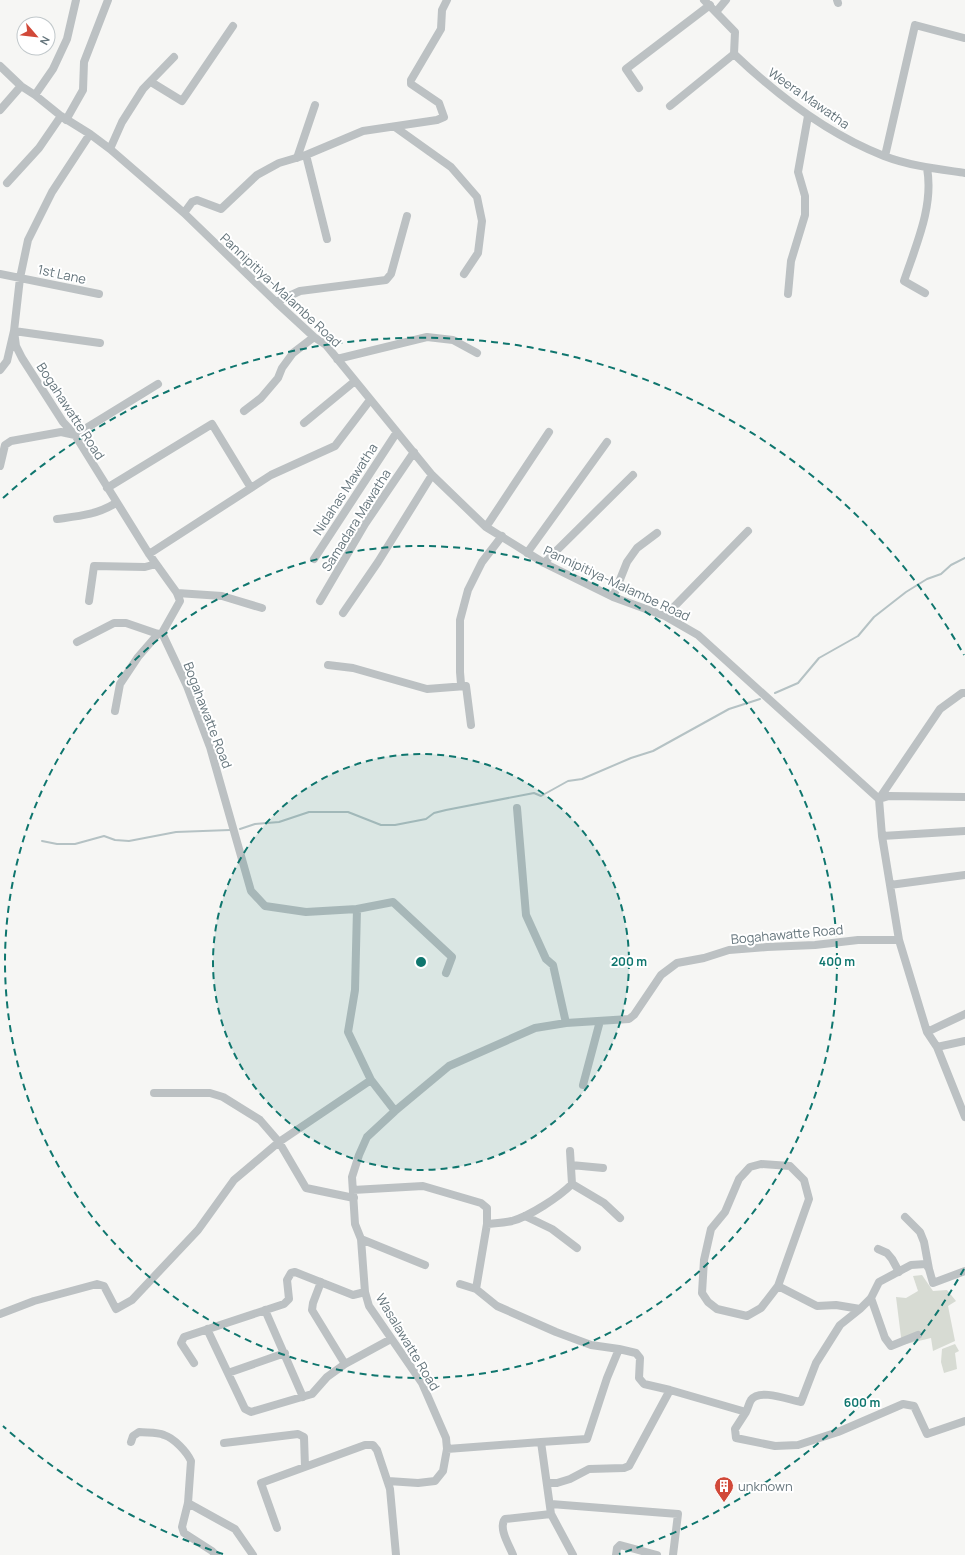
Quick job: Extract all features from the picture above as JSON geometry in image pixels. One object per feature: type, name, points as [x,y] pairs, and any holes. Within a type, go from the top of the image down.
[{"type":"street","points":[[35,95],[53,68],[67,39],[76,0]]},
{"type":"street","points":[[7,183],[39,148],[83,90],[84,62],[108,0]]},
{"type":"street","points":[[184,213],[192,202],[197,200],[221,209],[257,175],[279,163],[306,155],[362,131],[437,120],[444,117],[439,103],[411,84],[411,80],[441,29],[442,10],[446,0]]},
{"type":"street","points":[[716,12],[726,0]]},
{"type":"street","points":[[639,88],[626,69],[707,3],[735,32],[734,54],[670,106]]},
{"type":"street","points":[[885,156],[915,25],[964,38]]},
{"type":"street","points":[[151,82],[182,101],[233,26]]},
{"type":"street","name":"Weera Mawatha","points":[[734,54],[757,76],[808,116],[844,138],[885,156],[927,168],[965,173]]},
{"type":"street","points":[[110,149],[122,122],[143,89],[174,57]]},
{"type":"street","name":"Pannipitiya-Malambe Road","points":[[0,66],[21,86],[35,95],[63,118],[90,134],[110,149],[184,213],[276,302],[314,337],[326,345],[432,475],[486,526],[544,563],[614,596],[665,616],[698,635],[879,799]]},
{"type":"street","points":[[0,110],[21,86]]},
{"type":"street","points":[[297,158],[315,105]]},
{"type":"street","points":[[788,294],[790,261],[805,215],[805,196],[798,172],[808,116]]},
{"type":"street","points":[[395,127],[451,167],[477,197],[482,220],[478,253],[464,274]]},
{"type":"street","name":"Bogahawatte Road","points":[[90,134],[52,192],[28,240],[20,278],[14,331],[16,346],[22,358],[63,422],[75,435],[148,554],[176,593]]},
{"type":"street","points":[[306,155],[327,239]]},
{"type":"street","points":[[924,293],[904,281],[926,211],[930,182],[927,168]]},
{"type":"street","points":[[276,302],[300,291],[386,280],[391,274],[407,216]]},
{"type":"street","name":"1st Lane","points":[[0,274],[99,294]]},
{"type":"street","points":[[0,370],[7,361],[14,331],[100,344]]},
{"type":"street","points":[[244,411],[261,398],[278,378],[282,368],[293,353],[314,337]]},
{"type":"street","points":[[337,359],[427,337],[453,340],[477,353]]},
{"type":"street","points":[[304,423],[355,381]]},
{"type":"street","points":[[0,466],[5,445],[11,441],[61,432],[75,435],[158,384]]},
{"type":"street","points":[[148,554],[271,475],[334,446],[370,400]]},
{"type":"street","points":[[107,488],[212,424],[251,488]]},
{"type":"street","name":"Nidahas Mawatha","points":[[314,559],[397,432]]},
{"type":"street","points":[[486,526],[548,432]]},
{"type":"street","points":[[527,553],[607,442]]},
{"type":"street","name":"Samadara Mawatha","points":[[320,601],[365,524],[414,452]]},
{"type":"street","points":[[342,613],[378,562],[432,475]]},
{"type":"street","points":[[544,563],[633,475]]},
{"type":"street","points":[[57,519],[86,516],[105,510],[116,503]]},
{"type":"street","points":[[665,616],[748,531]]},
{"type":"street","points":[[614,596],[628,562],[637,548],[657,533]]},
{"type":"street","points":[[466,686],[461,684],[460,620],[468,590],[482,562],[502,536]]},
{"type":"street","points":[[89,601],[94,566],[145,567],[156,564]]},
{"type":"street","points":[[176,593],[222,596],[262,608]]},
{"type":"street","points":[[115,711],[120,684],[138,657],[160,634],[180,601],[176,593]]},
{"type":"street","points":[[77,642],[114,623],[126,624],[160,634]]},
{"type":"street","name":"Bogahawatte Road","points":[[160,634],[187,686],[210,747],[251,891],[265,906],[306,912],[357,909],[393,902],[452,957],[446,973]]},
{"type":"street","points":[[328,666],[353,668],[427,688],[466,686]]},
{"type":"street","points":[[466,686],[471,725]]},
{"type":"street","points":[[965,693],[962,693],[940,709],[879,799],[882,836],[899,940],[927,1032],[937,1048],[965,1117]]},
{"type":"street","points":[[879,799],[889,796],[965,797]]},
{"type":"street","points":[[517,808],[526,915],[546,959],[553,965],[566,1023]]},
{"type":"street","points":[[882,836],[965,831]]},
{"type":"street","points":[[890,885],[965,875]]},
{"type":"street","points":[[357,909],[355,990],[348,1032],[371,1080],[395,1111]]},
{"type":"street","name":"Bogahawatte Road","points":[[395,1111],[449,1066],[535,1028],[566,1023],[629,1020],[661,975],[676,962],[704,958],[729,950],[814,945],[858,940],[899,940]]},
{"type":"street","points":[[927,1032],[965,1014]]},
{"type":"street","points":[[583,1085],[600,1021]]},
{"type":"street","points":[[937,1048],[965,1042]]},
{"type":"street","points":[[0,1314],[34,1301],[97,1284],[104,1286],[116,1309],[132,1300],[198,1230],[234,1180],[279,1142],[371,1080]]},
{"type":"street","points":[[154,1093],[210,1093],[223,1097],[260,1120],[279,1142],[306,1188],[353,1194],[424,1186],[481,1202],[487,1208],[487,1224],[476,1289]]},
{"type":"street","name":"Wasalawatte Road","points":[[395,1111],[367,1137],[352,1177],[355,1224],[361,1240],[365,1292],[369,1306],[422,1383],[446,1438],[447,1449]]},
{"type":"street","points":[[487,1224],[512,1221],[526,1216],[562,1195],[572,1184],[570,1152]]},
{"type":"street","points":[[761,1164],[790,1166],[804,1180],[808,1199],[778,1286],[762,1308],[747,1316],[717,1309],[708,1302],[702,1293],[704,1260],[711,1229],[724,1212],[739,1178],[750,1167],[761,1164]]},
{"type":"street","points":[[571,1165],[603,1168]]},
{"type":"street","points":[[572,1184],[604,1203],[620,1218]]},
{"type":"street","points":[[526,1216],[552,1229],[577,1248]]},
{"type":"street","points":[[905,1217],[920,1232],[924,1242],[933,1283],[965,1271]]},
{"type":"street","points":[[361,1240],[426,1265]]},
{"type":"street","points":[[878,1249],[887,1252],[899,1272]]},
{"type":"street","points":[[929,1269],[926,1264],[911,1265],[879,1282],[871,1298],[840,1325],[816,1363],[801,1402],[767,1394],[756,1395],[750,1400],[746,1412],[735,1429],[736,1438],[775,1446],[798,1445],[832,1434],[903,1404],[914,1406],[927,1434],[965,1421]]},
{"type":"street","points":[[194,1363],[181,1343],[184,1337],[284,1304],[288,1299],[287,1280],[291,1273],[295,1272],[353,1295],[365,1292]]},
{"type":"street","points":[[321,1282],[312,1310],[345,1364]]},
{"type":"street","points":[[460,1284],[476,1289],[497,1306],[556,1332],[591,1345],[636,1353],[640,1358],[639,1378],[644,1384],[746,1412]]},
{"type":"street","points":[[778,1286],[817,1306],[836,1305],[860,1309]]},
{"type":"street","points":[[871,1298],[885,1338],[891,1346],[918,1335]]},
{"type":"street","points":[[265,1310],[303,1397]]},
{"type":"street","points":[[207,1329],[245,1409],[251,1412],[312,1394],[327,1377],[345,1364],[392,1339]]},
{"type":"street","points":[[388,1481],[418,1483],[435,1481],[443,1471],[447,1449],[587,1439],[619,1349]]},
{"type":"street","points":[[228,1373],[285,1353]]},
{"type":"street","points":[[548,1483],[557,1483],[570,1479],[589,1469],[624,1468],[629,1466],[670,1390]]},
{"type":"street","points":[[131,1442],[134,1436],[139,1432],[164,1435],[175,1442],[188,1455],[190,1461],[188,1503],[182,1527],[184,1533],[216,1555]]},
{"type":"street","points":[[224,1443],[298,1434],[304,1437],[306,1467]]},
{"type":"street","points":[[541,1442],[551,1504],[551,1514],[573,1555]]},
{"type":"street","points":[[276,1528],[261,1483],[365,1445],[373,1445],[377,1450],[390,1489],[396,1555]]},
{"type":"street","points":[[188,1503],[235,1529],[253,1555]]},
{"type":"street","points":[[551,1504],[678,1514],[672,1555]]},
{"type":"street","points":[[513,1555],[502,1527],[505,1518],[551,1514]]},
{"type":"street","points":[[616,1555],[617,1548],[620,1545],[657,1555]]},
{"type":"shaded area","points":[[922,1275],[933,1291],[947,1290],[956,1301],[948,1306],[955,1341],[933,1351],[931,1338],[902,1345],[896,1297],[906,1298],[918,1291],[913,1276]]},
{"type":"shaded area","points":[[955,1344],[959,1351],[955,1353],[957,1369],[944,1373],[941,1362],[942,1349]]},
{"type":"waterway","points":[[775,693],[798,683],[819,658],[858,636],[874,617],[906,592],[927,579],[941,574],[951,565],[965,558]]},
{"type":"waterway","points":[[240,829],[255,824],[279,822],[309,812],[348,812],[381,825],[395,825],[426,819],[434,813],[446,810],[534,793],[541,796],[568,781],[582,779],[631,758],[653,751],[729,709],[760,699]]},
{"type":"waterway","points":[[42,841],[57,844],[75,844],[104,836],[115,840],[129,841],[176,832],[230,830]]},
{"type":"place","name":"unknown","points":[[724,1503]]}]
